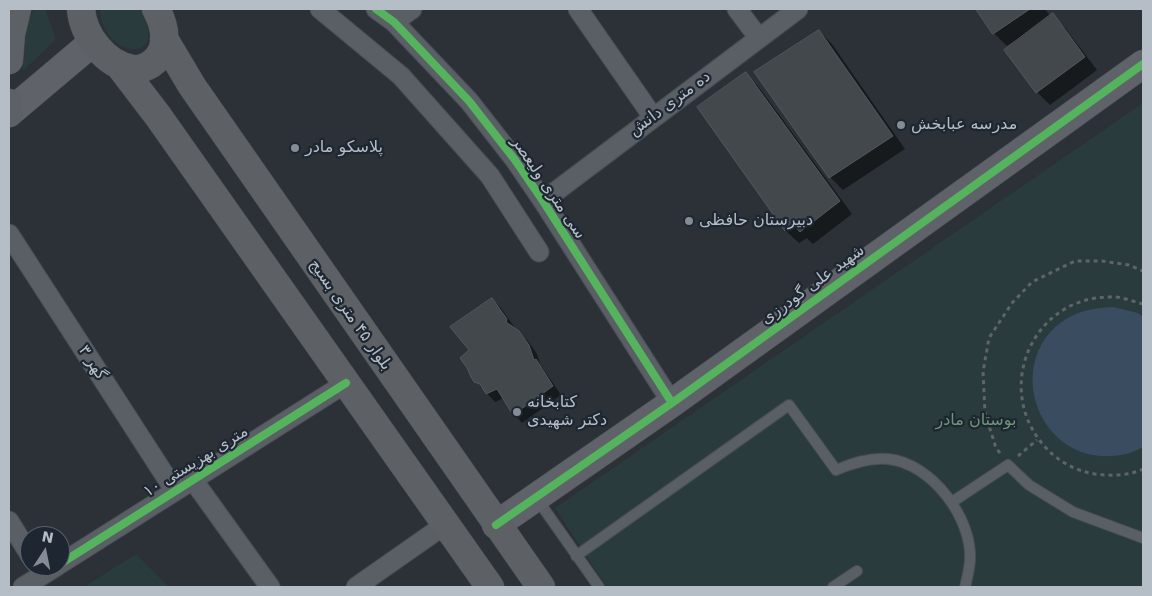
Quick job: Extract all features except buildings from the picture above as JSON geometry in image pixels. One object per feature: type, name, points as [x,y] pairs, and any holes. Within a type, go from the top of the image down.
[{"type":"main road","points":[[9,60],[11,34],[17,9]]},
{"type":"main road","points":[[81,9],[85,26],[93,42],[105,56],[119,65],[134,69],[147,67],[157,60],[163,49],[165,34],[161,18],[156,9]]},
{"type":"main road","name":"بلوار ۴۵ متری بسیج","points":[[164,40],[192,86],[541,587]]},
{"type":"main road","points":[[119,65],[158,116],[490,587]]},
{"type":"main road","points":[[9,103],[9,113]]},
{"type":"street","points":[[320,9],[401,76],[490,176],[539,252]]},
{"type":"street","name":"سی متری ولیعصر","points":[[376,9],[394,22],[469,101],[515,160],[672,403]]},
{"type":"street","points":[[394,22],[412,9]]},
{"type":"street","points":[[578,9],[653,117]]},
{"type":"street","points":[[737,9],[758,37]]},
{"type":"street","name":"ده متری دانش","points":[[543,201],[758,37],[798,9]]},
{"type":"street","points":[[9,113],[93,42]]},
{"type":"street","name":"شهید علی گودرزی","points":[[496,525],[672,403],[1143,64]]},
{"type":"street","name":"گهر ۳","points":[[9,234],[175,491]]},
{"type":"street","name":"۱۰ متری بهزیستی","points":[[70,558],[346,383]]},
{"type":"street","name":"۱۰ متری بهزیستی","points":[[193,480],[270,587]]},
{"type":"street","points":[[9,521],[20,539]]},
{"type":"street","points":[[356,587],[446,524]]},
{"type":"street","points":[[23,587],[36,576]]},
{"type":"lane","points":[[576,556],[789,405],[836,470],[867,460],[889,459],[910,466],[934,482],[952,502],[961,516],[970,560],[966,587]]},
{"type":"lane","points":[[952,502],[1008,465],[1029,485],[1073,512],[1143,538]]},
{"type":"lane","points":[[536,498],[599,587]]},
{"type":"lane","points":[[833,587],[857,570]]},
{"type":"path","points":[[1037,440],[1008,465],[996,448],[985,413],[983,372],[989,338],[1012,303],[1032,282],[1075,261],[1129,264],[1143,271]]},
{"type":"path","points":[[1143,304],[1114,297],[1086,300],[1059,313],[1038,332],[1025,358],[1020,386],[1024,414],[1037,440],[1058,460],[1084,472],[1112,476],[1143,469]]},
{"type":"green space","points":[[34,9],[45,9],[56,39],[23,71],[24,29]]},
{"type":"green space","points":[[100,9],[140,9],[148,28],[147,40],[142,47],[132,49],[122,46],[111,38],[103,25]]},
{"type":"green space","name":"بوستان مادر","points":[[1143,103],[1143,587],[607,587],[555,508]]},
{"type":"green space","points":[[136,554],[169,587],[84,587]]},
{"type":"water","points":[[1113,307],[1138,313],[1143,317],[1143,447],[1122,455],[1099,456],[1076,450],[1057,437],[1043,419],[1035,399],[1033,377],[1037,355],[1048,335],[1066,319],[1077,313]]},
{"type":"cycle path","points":[[376,9],[394,22],[469,101],[515,160],[672,403]]},
{"type":"cycle path","points":[[496,525],[672,403],[1143,64]]},
{"type":"cycle path","points":[[70,558],[346,383]]},
{"type":"place","name":"مدرسه عبابخش","points":[[901,125]]},
{"type":"place","name":"پلاسکو مادر","points":[[295,148]]},
{"type":"place","name":"دبیرستان حافظی","points":[[689,221]]},
{"type":"place","name":"کتابخانه دکتر شهیدی","points":[[517,412]]}]
